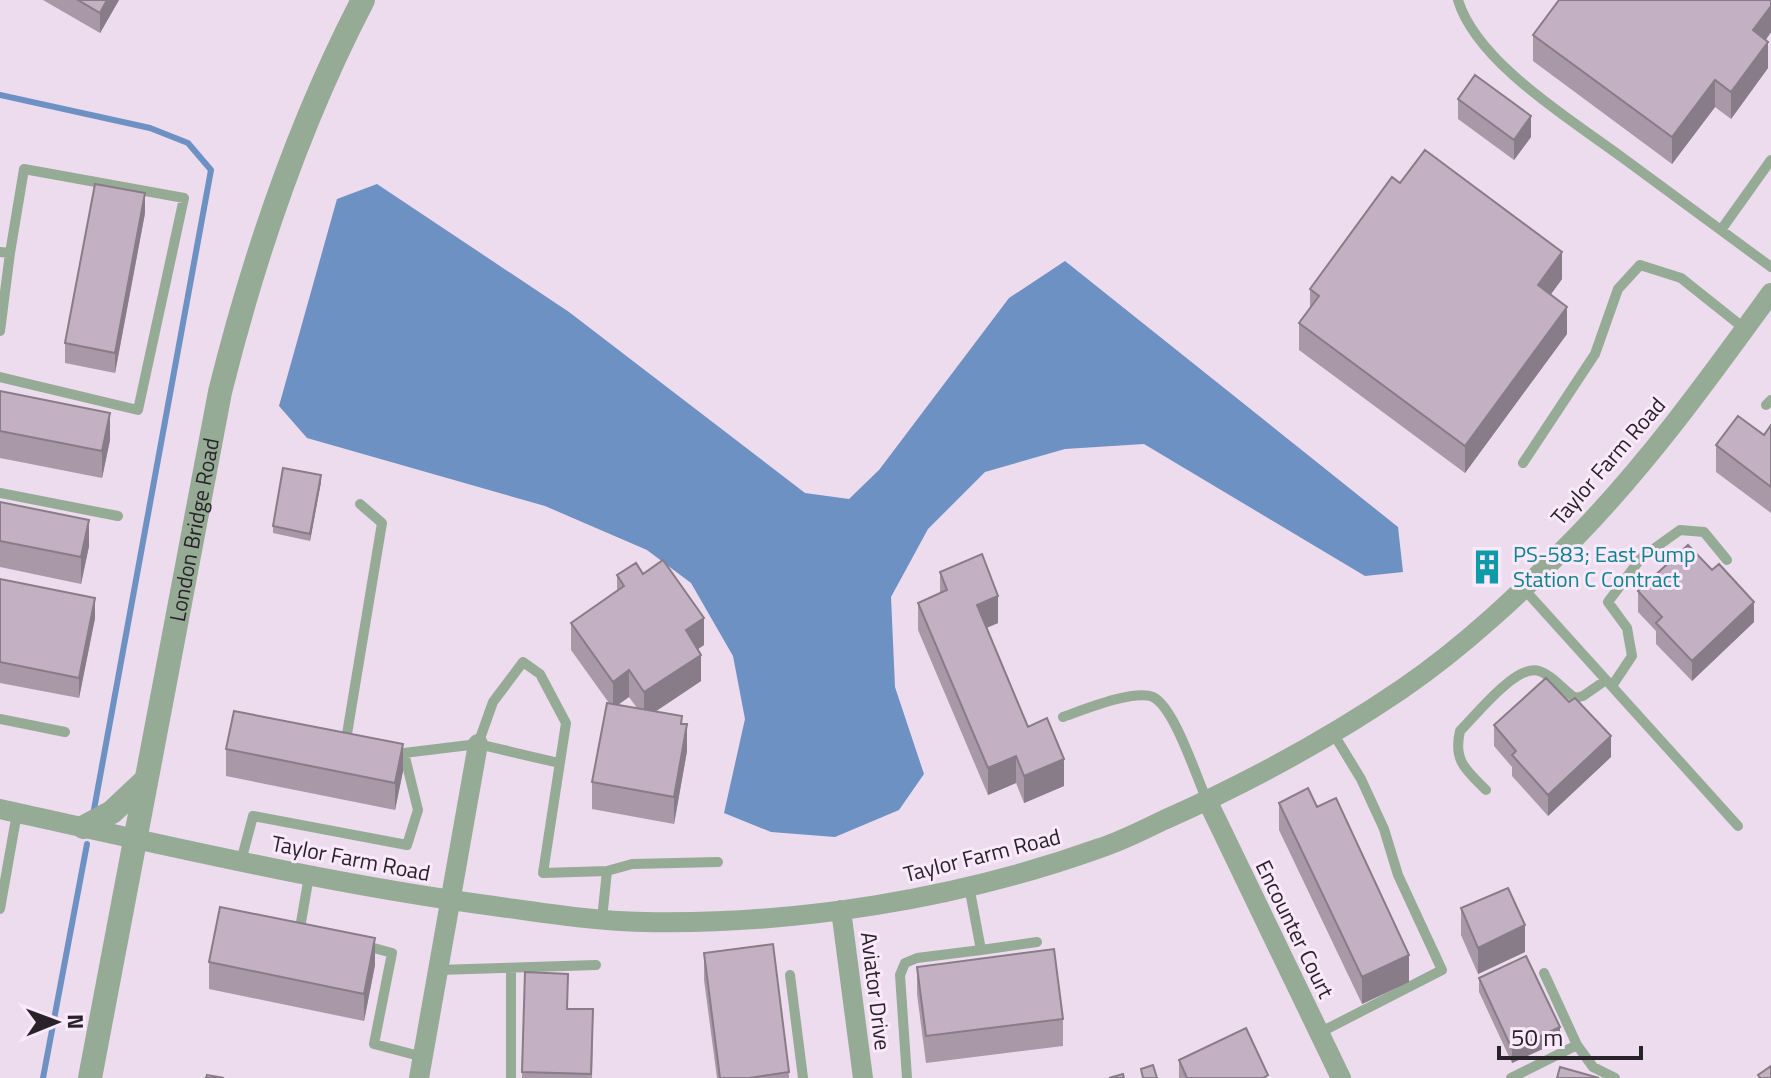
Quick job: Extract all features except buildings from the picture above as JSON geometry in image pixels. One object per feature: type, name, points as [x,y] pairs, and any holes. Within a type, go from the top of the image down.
[{"type":"street","name":"London Bridge Road","points":[[90,1078],[220,392],[244,294],[291,158],[341,42],[363,0]]},
{"type":"street","name":"Taylor Farm Road","points":[[9,811],[309,876],[450,900],[641,922],[715,921],[841,910],[1026,872],[1104,847],[1207,800],[1333,733],[1406,687],[1472,634],[1578,535],[1633,475],[1687,408],[1771,293]]},
{"type":"street","points":[[419,1078],[478,744]]},
{"type":"street","points":[[84,827],[125,802],[145,781]]},
{"type":"street","name":"Encounter Court","points":[[1207,800],[1341,1078]]},
{"type":"street","name":"Aviator Drive","points":[[841,910],[863,1078]]},
{"type":"lane","points":[[1458,0],[1477,35],[1513,77],[1771,267]]},
{"type":"lane","points":[[1721,230],[1771,160]]},
{"type":"lane","points":[[0,331],[5,253],[24,169],[184,198],[138,410],[0,377]]},
{"type":"lane","points":[[1523,463],[1595,354],[1618,289],[1640,265],[1681,278],[1745,329]]},
{"type":"lane","points":[[0,493],[118,516]]},
{"type":"lane","points":[[360,504],[382,523],[346,740],[361,743]]},
{"type":"lane","points":[[1486,790],[1461,764],[1457,742],[1460,731],[1517,674],[1534,669],[1544,672],[1575,698],[1609,683],[1632,656],[1627,628],[1608,602],[1641,558],[1680,530],[1704,532],[1727,560]]},
{"type":"lane","points":[[1523,588],[1738,826]]},
{"type":"lane","points":[[478,744],[493,702],[523,662],[540,674],[566,723],[543,873],[607,871],[632,864],[718,862]]},
{"type":"lane","points":[[1063,717],[1131,696],[1152,697],[1167,710],[1207,800]]},
{"type":"lane","points":[[0,719],[65,732]]},
{"type":"lane","points":[[1319,1033],[1442,970],[1398,875],[1384,829],[1361,779],[1333,733]]},
{"type":"lane","points":[[375,746],[404,753],[478,744],[559,763]]},
{"type":"lane","points":[[241,861],[253,816],[407,845],[418,810],[404,753]]},
{"type":"lane","points":[[0,909],[9,811]]},
{"type":"lane","points":[[602,919],[607,871]]},
{"type":"lane","points":[[309,876],[300,928],[312,931]]},
{"type":"lane","points":[[969,886],[981,950]]},
{"type":"lane","points":[[348,941],[392,953],[374,1044],[423,1057]]},
{"type":"lane","points":[[907,1078],[900,997],[900,975],[905,963],[917,958],[1037,942]]},
{"type":"lane","points":[[438,970],[596,965]]},
{"type":"lane","points":[[511,969],[511,1078]]},
{"type":"lane","points":[[1544,973],[1577,1045],[1593,1067],[1615,1078]]},
{"type":"lane","points":[[790,975],[803,1078]]},
{"type":"lane","points":[[1511,1078],[1577,1045]]},
{"type":"water","points":[[377,184],[569,312],[805,493],[849,499],[879,470],[1009,298],[1065,261],[1398,527],[1403,572],[1365,576],[1144,444],[1065,449],[985,472],[928,529],[891,597],[895,687],[924,774],[899,810],[835,837],[771,832],[724,813],[745,719],[733,656],[691,583],[647,550],[545,506],[307,438],[279,406],[337,199]]},
{"type":"waterway","points":[[0,95],[150,128],[188,143],[211,170],[93,815]]},
{"type":"waterway","points":[[43,1078],[87,844]]},
{"type":"place","name":"PS-583; East Pump Station C Contract","points":[[1487,567]]}]
